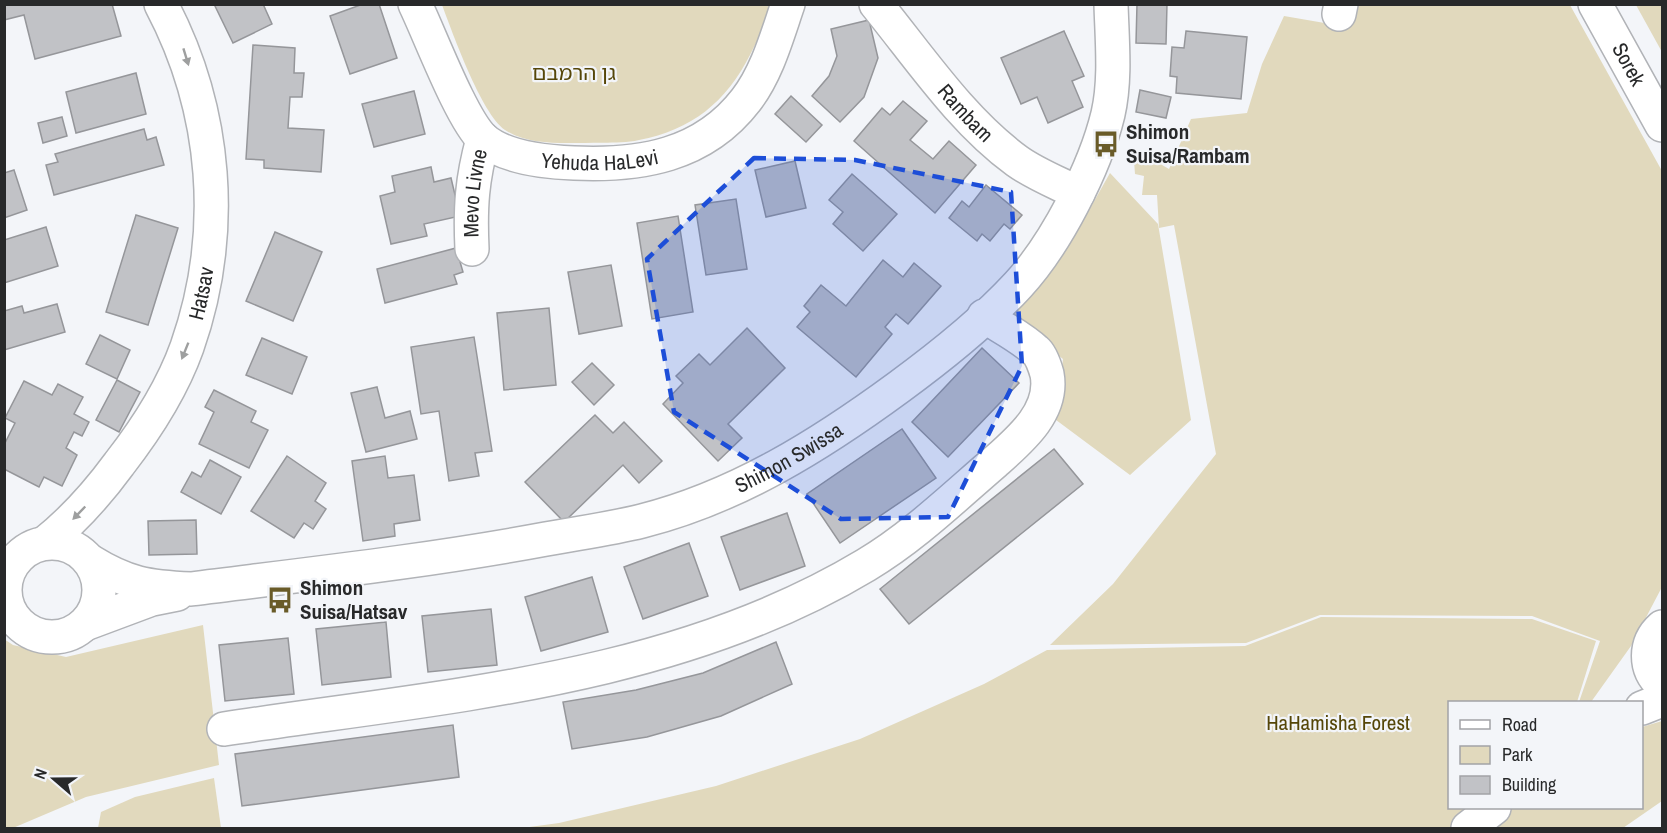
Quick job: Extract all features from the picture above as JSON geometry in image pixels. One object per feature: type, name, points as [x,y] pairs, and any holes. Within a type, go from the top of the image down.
[{"type":"street","name":"Hatsav","points":[[23,555],[89,503],[162,402],[187,347],[208,267],[212,201],[205,122],[182,44],[161,4]]},
{"type":"street","name":"Yehuda HaLevi","points":[[416,4],[463,108],[483,138],[508,152],[556,162],[615,165],[679,152],[719,129],[747,99],[768,62],[788,4]]},
{"type":"street","name":"Rambam","points":[[876,4],[951,97],[987,135],[1017,161],[1077,193]]},
{"type":"street","name":"Shimon Swissa","points":[[90,561],[117,578],[152,587],[191,589],[458,555],[642,521],[711,499],[786,464],[863,414],[944,354],[1019,284],[1063,221],[1087,175],[1108,112],[1113,51],[1111,4]]},
{"type":"street","name":"Sorek","points":[[1595,4],[1662,125]]},
{"type":"street","name":"Mevo Livne","points":[[472,249],[470,204],[472,177],[483,138]]},
{"type":"street","points":[[224,729],[564,678],[711,636],[789,604],[866,565],[924,524],[1008,450],[1040,416],[1049,390],[1046,370],[1038,352],[984,316]]},
{"type":"street","points":[[70,546],[90,561],[97,573],[99,601],[85,624],[73,633],[60,638],[45,637],[31,633],[12,619],[5,591],[6,579],[23,555],[70,546]]},
{"type":"street","name":"Shimon Swissa","points":[[85,624],[152,599],[214,586]]},
{"type":"street","points":[[1662,626],[1652,640],[1648,657],[1653,674],[1662,685]]},
{"type":"street","points":[[1643,707],[1662,700]]},
{"type":"street","points":[[1468,828],[1492,809]]},
{"type":"highlighted area","points":[[754,158],[855,160],[1011,192],[1022,366],[948,517],[841,519],[674,412],[647,259]]},
{"type":"green space","name":"גן הרמבם","points":[[442,5],[771,5],[762,30],[741,72],[718,100],[691,121],[658,135],[632,141],[564,143],[523,138],[505,130],[496,121],[477,91]]},
{"type":"green space","points":[[1350,5],[1570,5],[1662,171],[1662,587],[1631,646],[1592,701],[1579,701],[1600,641],[1532,616],[1320,615],[1246,643],[1050,645],[1113,584],[1216,454],[1174,225],[1159,228],[1157,195],[1142,195],[1144,176],[1135,174],[1134,161],[1143,154],[1169,169],[1191,119],[1247,113],[1262,64],[1284,16],[1342,26]]},
{"type":"green space","points":[[1636,5],[1662,5],[1662,52]]},
{"type":"green space","points":[[1110,173],[1158,224],[1191,420],[1130,475],[1052,417],[1058,403],[1063,359],[1006,314],[1079,228]]},
{"type":"green space","name":"HaHamisha Forest","points":[[1321,617],[1532,619],[1596,641],[1577,701],[1448,701],[1448,809],[1643,809],[1643,727],[1662,721],[1662,801],[1623,828],[522,828],[559,823],[716,786],[860,739],[984,684],[1047,650],[1245,646]]},
{"type":"green space","points":[[203,625],[219,765],[86,797],[13,828],[5,828],[4,639],[13,645],[66,657]]},
{"type":"green space","points":[[214,778],[221,828],[98,828],[101,812],[135,797]]},
{"type":"building","points":[[4,4],[112,4],[121,36],[35,59],[24,15],[4,20]]},
{"type":"building","points":[[214,4],[263,4],[272,24],[233,43]]},
{"type":"building","points":[[363,4],[379,4],[397,58],[350,74],[330,16]]},
{"type":"building","points":[[1137,4],[1167,4],[1166,44],[1136,43]]},
{"type":"building","points":[[869,20],[878,58],[864,97],[840,122],[812,96],[829,76],[837,56],[831,29]]},
{"type":"building","points":[[1064,31],[1084,76],[1072,81],[1083,107],[1048,123],[1037,97],[1021,104],[1001,58]]},
{"type":"building","points":[[1186,31],[1247,37],[1241,99],[1176,93],[1177,77],[1170,76],[1172,47],[1184,48]]},
{"type":"building","points":[[253,45],[295,48],[294,73],[304,73],[302,97],[290,97],[288,128],[324,130],[321,172],[264,168],[264,160],[246,159]]},
{"type":"building","points":[[136,73],[146,114],[76,133],[66,92]]},
{"type":"building","points":[[1140,90],[1171,97],[1166,118],[1136,112]]},
{"type":"building","points":[[414,91],[425,134],[374,147],[362,104]]},
{"type":"building","points":[[791,96],[822,125],[806,142],[775,114]]},
{"type":"building","points":[[903,101],[927,121],[910,140],[933,159],[949,141],[976,165],[935,213],[854,141],[882,108],[890,115]]},
{"type":"building","points":[[62,117],[67,136],[43,143],[38,123]]},
{"type":"building","points":[[144,129],[147,140],[156,137],[164,165],[54,195],[46,165],[58,162],[55,154]]},
{"type":"building","points":[[795,161],[806,208],[766,217],[755,170]]},
{"type":"building","points":[[431,167],[434,182],[451,178],[460,216],[424,224],[427,236],[391,244],[380,196],[395,192],[392,176]]},
{"type":"building","points":[[14,170],[27,210],[4,218],[4,173]]},
{"type":"building","points":[[852,174],[897,214],[863,251],[833,224],[843,212],[829,200]]},
{"type":"building","points":[[986,185],[1022,215],[1010,229],[1004,224],[990,241],[982,234],[977,241],[949,218],[962,201],[969,207]]},
{"type":"building","points":[[736,199],[747,269],[706,275],[695,205]]},
{"type":"building","points":[[136,215],[178,228],[148,325],[106,312]]},
{"type":"building","points":[[678,216],[693,312],[652,319],[637,223]]},
{"type":"building","points":[[46,227],[58,266],[4,283],[4,240]]},
{"type":"building","points":[[275,232],[322,252],[293,321],[246,301]]},
{"type":"building","points":[[456,248],[463,272],[454,275],[457,284],[385,303],[377,269]]},
{"type":"building","points":[[883,260],[903,277],[914,263],[941,286],[908,324],[896,314],[885,327],[892,334],[856,377],[797,327],[810,312],[804,306],[821,285],[846,306]]},
{"type":"building","points":[[611,265],[622,326],[579,334],[568,272]]},
{"type":"building","points":[[57,304],[65,332],[4,350],[4,311],[22,306],[24,313]]},
{"type":"building","points":[[549,308],[556,385],[504,390],[497,313]]},
{"type":"building","points":[[747,328],[785,368],[728,424],[742,438],[718,461],[663,404],[683,383],[676,376],[699,354],[710,365]]},
{"type":"building","points":[[100,335],[130,350],[117,379],[86,364]]},
{"type":"building","points":[[474,337],[492,451],[475,453],[479,476],[449,481],[439,411],[421,414],[411,347]]},
{"type":"building","points":[[262,338],[307,357],[292,394],[246,375]]},
{"type":"building","points":[[982,348],[1019,383],[948,457],[912,422]]},
{"type":"building","points":[[592,363],[614,385],[594,405],[572,382]]},
{"type":"building","points":[[117,380],[140,392],[119,432],[96,420]]},
{"type":"building","points":[[24,381],[52,395],[58,384],[83,397],[74,414],[89,422],[82,436],[74,432],[66,448],[77,455],[62,486],[44,477],[39,487],[4,469],[4,445],[15,423],[5,418]]},
{"type":"building","points":[[377,387],[385,418],[410,411],[417,439],[366,452],[351,393]]},
{"type":"building","points":[[214,390],[256,411],[251,422],[268,430],[249,468],[199,444],[214,412],[205,407]]},
{"type":"building","points":[[595,415],[613,433],[624,422],[662,461],[639,483],[623,465],[564,522],[525,482]]},
{"type":"building","points":[[902,429],[936,478],[840,543],[807,494]]},
{"type":"building","points":[[1054,449],[1083,484],[909,624],[880,589]]},
{"type":"building","points":[[287,456],[326,483],[315,501],[326,509],[313,529],[304,523],[294,538],[251,511]]},
{"type":"building","points":[[385,456],[388,478],[414,475],[420,520],[394,524],[395,536],[363,541],[352,461]]},
{"type":"building","points":[[210,460],[241,477],[221,514],[181,492],[192,472],[201,477]]},
{"type":"building","points":[[787,513],[805,566],[740,590],[721,537]]},
{"type":"building","points":[[196,520],[197,554],[149,555],[148,521]]},
{"type":"building","points":[[689,543],[708,596],[643,619],[624,567]]},
{"type":"building","points":[[592,577],[608,632],[541,651],[525,597]]},
{"type":"building","points":[[491,609],[497,665],[428,672],[422,616]]},
{"type":"building","points":[[386,622],[391,677],[322,685],[316,629]]},
{"type":"building","points":[[288,638],[294,694],[225,701],[219,645]]},
{"type":"building","points":[[776,642],[792,684],[721,716],[647,737],[572,749],[563,702],[636,690],[703,673]]},
{"type":"building","points":[[453,725],[459,777],[242,806],[235,754]]},
{"type":"place","name":"Shimon Suisa/Rambam","points":[[1106,144]]},
{"type":"place","name":"Shimon Suisa/Hatsav","points":[[280,600]]}]
